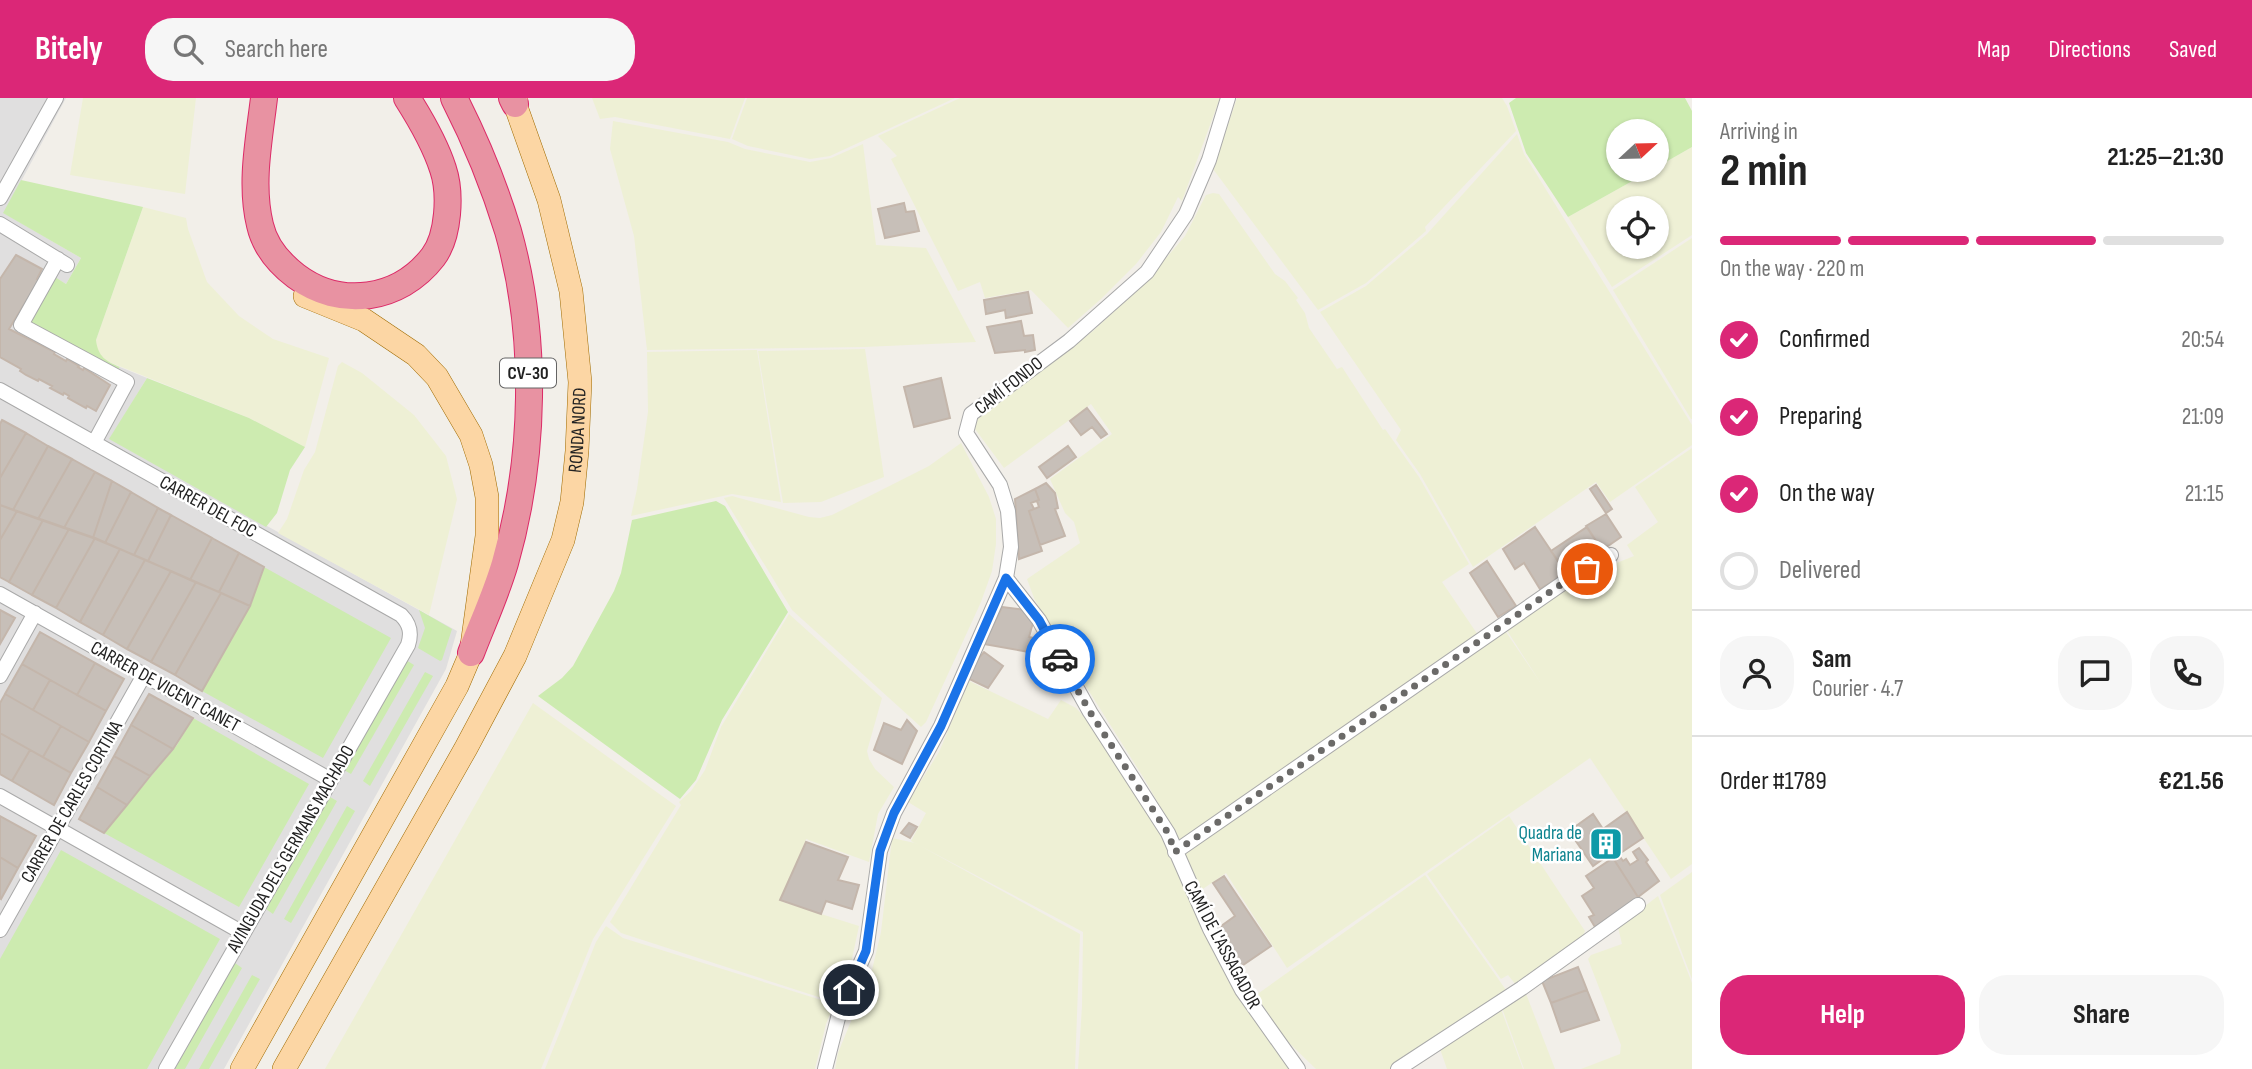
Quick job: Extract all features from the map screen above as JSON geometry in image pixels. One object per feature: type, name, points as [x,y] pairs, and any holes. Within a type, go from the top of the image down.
[{"type":"highway","points":[[264,98],[256,172],[256,199],[260,227],[269,249],[286,268],[308,285],[337,296],[363,297],[383,293],[411,277],[435,256],[446,225],[448,202],[443,171],[422,122],[407,98]]},
{"type":"highway","name":"CV-30","points":[[454,98],[474,137],[508,232],[524,310],[527,359],[528,429],[519,498],[505,564],[471,653]]},
{"type":"main road","points":[[242,1069],[457,686],[471,653],[487,536],[487,498],[481,465],[471,435],[438,377],[416,355],[364,320],[309,299],[283,281],[268,264],[256,242],[246,213],[245,174],[253,98]]},
{"type":"main road","name":"RONDA NORD","points":[[284,1069],[466,748],[515,656],[563,540],[572,502],[580,382],[571,291],[549,200],[514,100]]},
{"type":"street","points":[[0,198],[57,98]]},
{"type":"street","name":"CAMÍ FONDO","points":[[825,1069],[840,1010],[866,951],[880,851],[894,813],[941,726],[1006,578],[1010,547],[1008,511],[1000,485],[966,433],[971,414],[1069,341],[1147,272],[1186,214],[1209,160],[1228,98]]},
{"type":"street","points":[[0,224],[63,262],[21,325],[127,382],[94,443]]},
{"type":"street","name":"CARRER DEL FOC","points":[[0,390],[401,615],[410,628]]},
{"type":"street","points":[[1175,852],[1563,583],[1611,555]]},
{"type":"street","name":"CAMÍ DE L'ASSAGADOR","points":[[1006,578],[1039,620],[1090,712],[1168,833],[1210,929],[1242,990],[1298,1069]]},
{"type":"street","name":"CARRER DE VICENT CANET","points":[[0,594],[331,780]]},
{"type":"street","points":[[0,676],[35,613]]},
{"type":"street","name":"AVINGUDA DELS GERMANS MACHADO","points":[[166,1069],[408,645],[411,638],[410,628]]},
{"type":"street","name":"CARRER DE CARLES CORTINA","points":[[0,930],[144,675]]},
{"type":"street","points":[[0,796],[243,933]]},
{"type":"street","points":[[1398,1069],[1522,988],[1638,905]]},
{"type":"shaded area","points":[[0,98],[66,98],[4,213],[81,258],[66,284],[56,278],[30,322],[116,372],[120,367],[147,378],[110,439],[457,631],[446,669],[224,1069],[0,1069]]},
{"type":"green space","points":[[83,98],[196,98],[185,194],[70,175]]},
{"type":"green space","points":[[592,98],[745,98],[730,139],[615,117],[600,119]]},
{"type":"green space","points":[[747,98],[955,98],[830,156],[810,159],[748,146],[732,139]]},
{"type":"green space","points":[[960,98],[1220,98],[1182,201],[1178,197],[1161,232],[1136,264],[1068,328],[1031,290],[985,298],[980,282],[958,291],[891,159],[897,156],[878,136]]},
{"type":"green space","points":[[1237,98],[1502,98],[1516,131],[1425,227],[1426,231],[1366,283],[1318,310],[1213,169]]},
{"type":"green space","points":[[1516,98],[1685,98],[1692,111],[1692,147],[1670,160],[1670,119],[1606,119],[1606,182],[1631,182],[1568,217],[1526,153],[1509,103]]},
{"type":"green space","points":[[613,121],[728,142],[745,149],[810,162],[831,158],[863,144],[876,245],[926,248],[976,342],[864,347],[647,350],[634,236],[610,149]]},
{"type":"green space","points":[[1517,134],[1524,154],[1692,425],[1692,445],[1610,502],[1596,482],[1473,567],[1420,474],[1396,440],[1401,430],[1320,312],[1366,286],[1427,234]]},
{"type":"green space","points":[[1692,147],[1692,235],[1669,250],[1669,196],[1606,196],[1606,259],[1655,259],[1612,287],[1568,217],[1631,182],[1670,182],[1670,160]]},
{"type":"green space","points":[[21,180],[143,207],[96,340],[104,358],[120,367],[116,372],[29,322],[55,277],[66,284],[81,258],[3,213]]},
{"type":"green space","points":[[1219,194],[1275,274],[1285,281],[1298,298],[1296,300],[1305,313],[1309,328],[1337,369],[1342,367],[1383,430],[1385,429],[1419,477],[1469,564],[1442,582],[1478,635],[1195,835],[1179,840],[1145,780],[1063,650],[1034,598],[1027,579],[1080,543],[1074,522],[1065,513],[1050,479],[1112,434],[1091,404],[1004,468],[975,429],[976,420],[1093,331],[1143,285],[1185,236],[1206,195]]},
{"type":"green space","points":[[143,207],[186,218],[207,282],[239,316],[273,339],[329,358],[305,447],[249,418],[104,360],[97,351],[96,340]]},
{"type":"green space","points":[[1692,238],[1692,419],[1613,290],[1660,259],[1669,259],[1669,253]]},
{"type":"green space","points":[[865,349],[884,477],[821,502],[783,503],[758,351]]},
{"type":"green space","points":[[757,350],[781,502],[732,494],[631,516],[648,412],[647,352]]},
{"type":"green space","points":[[342,362],[362,373],[414,415],[446,456],[457,499],[429,615],[278,533],[287,519],[304,470],[315,452],[338,366]]},
{"type":"green space","points":[[147,378],[249,418],[305,447],[290,470],[277,513],[266,527],[109,439]]},
{"type":"green space","points":[[961,443],[989,497],[996,519],[996,544],[992,571],[981,602],[926,722],[921,727],[792,610],[724,498],[732,496],[820,518],[832,515],[929,466]]},
{"type":"green space","points":[[1692,448],[1692,864],[1671,879],[1590,758],[1287,968],[1226,873],[1200,891],[1184,855],[1504,629],[1540,682],[1506,629],[1574,583],[1634,556],[1627,545],[1658,522],[1635,487]]},
{"type":"green space","points":[[716,501],[725,506],[788,612],[722,720],[696,780],[680,799],[538,696],[573,666],[614,591],[621,573],[632,520]]},
{"type":"green space","points":[[264,567],[391,638],[323,758],[202,691],[250,606]]},
{"type":"green space","points":[[419,610],[452,629],[440,661],[418,648],[425,628]]},
{"type":"green space","points":[[789,614],[882,698],[867,751],[875,769],[894,787],[878,814],[869,862],[806,839],[783,902],[859,926],[850,968],[834,1002],[621,933],[610,922],[681,805],[679,802],[691,791],[705,770],[721,727]]},
{"type":"green space","points":[[406,660],[414,665],[351,774],[344,770]]},
{"type":"green space","points":[[425,672],[433,676],[370,786],[363,781]]},
{"type":"green space","points":[[969,681],[1048,719],[1061,700],[1076,708],[1094,727],[1147,812],[1294,1069],[1078,1069],[1083,932],[911,841],[926,813],[908,802],[939,752]]},
{"type":"green space","points":[[533,703],[676,806],[593,939],[541,1069],[325,1069]]},
{"type":"green space","points":[[193,718],[309,784],[239,907],[104,833],[177,745]]},
{"type":"green space","points":[[330,797],[337,801],[273,914],[266,909]]},
{"type":"green space","points":[[347,806],[355,811],[291,923],[284,919]]},
{"type":"green space","points":[[1509,816],[1585,931],[1582,937],[1516,985],[1508,975],[1501,979],[1427,874]]},
{"type":"green space","points":[[892,838],[915,843],[1080,934],[1075,1069],[835,1069],[838,1053],[872,970],[881,932]]},
{"type":"green space","points":[[61,850],[220,939],[147,1069],[0,1069],[0,959]]},
{"type":"green space","points":[[1692,872],[1692,979],[1660,895]]},
{"type":"green space","points":[[1425,875],[1506,990],[1390,1069],[1316,1069],[1284,1038],[1256,995]]},
{"type":"green space","points":[[1658,896],[1692,983],[1692,1069],[1581,1069],[1620,1054],[1621,1045],[1588,959],[1591,955],[1622,944],[1618,927]]},
{"type":"green space","points":[[606,926],[623,938],[834,1004],[815,1069],[545,1069],[596,942]]},
{"type":"green space","points":[[235,963],[242,968],[185,1069],[175,1069]]},
{"type":"green space","points":[[252,975],[260,979],[209,1069],[199,1069]]},
{"type":"green space","points":[[1525,991],[1555,1069],[1524,1069],[1502,1008]]},
{"type":"green space","points":[[1501,1009],[1523,1069],[1447,1069],[1440,1049]]},
{"type":"building","points":[[904,203],[906,212],[914,211],[919,231],[885,238],[878,209]]},
{"type":"building","points":[[16,255],[42,269],[37,279],[39,280],[9,329],[55,352],[54,354],[83,370],[84,368],[110,385],[96,411],[50,388],[52,386],[39,379],[38,381],[26,375],[0,357],[0,279]]},
{"type":"building","points":[[1028,292],[1032,313],[1006,318],[1005,310],[986,314],[984,300]]},
{"type":"building","points":[[1021,321],[1024,336],[1033,335],[1035,350],[995,353],[987,327]]},
{"type":"building","points":[[941,378],[950,418],[914,427],[904,387]]},
{"type":"building","points":[[1087,408],[1107,434],[1101,438],[1092,427],[1081,435],[1070,421]]},
{"type":"building","points":[[2,420],[26,433],[0,478],[0,424]]},
{"type":"building","points":[[26,433],[48,446],[13,510],[0,505],[0,478]]},
{"type":"building","points":[[48,446],[72,459],[38,519],[13,510]]},
{"type":"building","points":[[1068,446],[1076,457],[1047,478],[1039,467]]},
{"type":"building","points":[[72,459],[95,472],[64,528],[38,519]]},
{"type":"building","points":[[95,472],[112,481],[93,538],[64,528]]},
{"type":"building","points":[[112,481],[131,492],[105,543],[93,538]]},
{"type":"building","points":[[1046,483],[1055,493],[1058,508],[1055,509],[1065,536],[1040,545],[1029,511],[1039,507],[1035,489]]},
{"type":"building","points":[[1596,485],[1612,509],[1606,513],[1590,489]]},
{"type":"building","points":[[1035,489],[1039,500],[1031,503],[1034,509],[1029,511],[1042,551],[1019,559],[1015,499]]},
{"type":"building","points":[[131,492],[158,508],[134,555],[105,543]]},
{"type":"building","points":[[0,505],[17,511],[0,540]]},
{"type":"building","points":[[158,508],[171,515],[148,561],[134,555]]},
{"type":"building","points":[[17,511],[43,520],[9,582],[0,577],[0,540]]},
{"type":"building","points":[[1606,514],[1621,537],[1602,550],[1586,526]]},
{"type":"building","points":[[171,515],[212,538],[190,580],[148,561]]},
{"type":"building","points":[[43,520],[69,529],[32,595],[9,582]]},
{"type":"building","points":[[1535,527],[1566,573],[1540,589],[1524,563],[1515,569],[1503,549]]},
{"type":"building","points":[[1587,527],[1602,550],[1566,573],[1551,551]]},
{"type":"building","points":[[69,529],[95,538],[56,608],[32,595]]},
{"type":"building","points":[[95,538],[120,549],[80,622],[56,608]]},
{"type":"building","points":[[212,538],[239,553],[219,592],[190,580]]},
{"type":"building","points":[[120,549],[145,560],[103,635],[80,622]]},
{"type":"building","points":[[239,553],[264,567],[250,606],[219,592]]},
{"type":"building","points":[[145,560],[171,571],[127,649],[103,635]]},
{"type":"building","points":[[1487,561],[1516,606],[1498,617],[1470,573]]},
{"type":"building","points":[[171,571],[196,582],[151,662],[127,649]]},
{"type":"building","points":[[196,582],[221,593],[175,675],[151,662]]},
{"type":"building","points":[[221,593],[250,606],[202,691],[175,675]]},
{"type":"building","points":[[1002,607],[1026,610],[1034,619],[1029,637],[1038,639],[1035,653],[984,644]]},
{"type":"building","points":[[0,610],[15,618],[0,644]]},
{"type":"building","points":[[40,632],[95,663],[77,695],[22,664]]},
{"type":"building","points":[[984,652],[1003,666],[988,688],[963,676]]},
{"type":"building","points":[[95,663],[124,679],[106,711],[77,695]]},
{"type":"building","points":[[22,664],[50,680],[33,710],[5,694]]},
{"type":"building","points":[[50,680],[106,711],[89,742],[33,710]]},
{"type":"building","points":[[5,694],[61,726],[43,757],[0,733],[0,703]]},
{"type":"building","points":[[149,694],[193,718],[173,749],[131,725]]},
{"type":"building","points":[[907,720],[917,731],[902,764],[874,750],[884,723],[901,730]]},
{"type":"building","points":[[131,725],[173,749],[150,776],[114,756]]},
{"type":"building","points":[[61,726],[89,742],[71,773],[43,757]]},
{"type":"building","points":[[0,733],[30,750],[12,781],[0,774]]},
{"type":"building","points":[[30,750],[71,773],[54,805],[12,781]]},
{"type":"building","points":[[114,756],[150,776],[127,805],[97,787]]},
{"type":"building","points":[[97,787],[127,805],[104,833],[79,819]]},
{"type":"building","name":"Quadra de Mariana","points":[[1627,812],[1643,838],[1619,854],[1617,849],[1593,866],[1569,831],[1593,814],[1603,829]]},
{"type":"building","points":[[0,816],[36,836],[18,868],[0,857]]},
{"type":"building","points":[[909,823],[917,827],[910,838],[901,833]]},
{"type":"building","points":[[806,842],[848,857],[838,880],[859,885],[852,909],[826,901],[821,914],[780,900]]},
{"type":"building","points":[[1639,848],[1659,881],[1638,897],[1613,858],[1618,854],[1630,865],[1638,860],[1633,852]]},
{"type":"building","points":[[0,857],[18,868],[1,899],[0,898]]},
{"type":"building","points":[[1613,858],[1638,897],[1595,927],[1589,917],[1594,915],[1582,896],[1594,888],[1586,876]]},
{"type":"building","points":[[1224,876],[1271,946],[1240,967],[1217,929],[1235,916],[1213,883]]},
{"type":"building","points":[[1578,967],[1587,990],[1551,1003],[1542,981]]},
{"type":"building","points":[[1587,990],[1599,1020],[1561,1032],[1551,1003]]},
{"type":"way so far","points":[[1060,659],[1090,712],[1168,833],[1175,852],[1587,569]]},
{"type":"place","name":"Quadra de Mariana","points":[[1606,844]]},
{"type":"route","points":[[849,990],[866,951],[880,851],[894,813],[941,726],[1006,578],[1039,620],[1060,659]]}]
